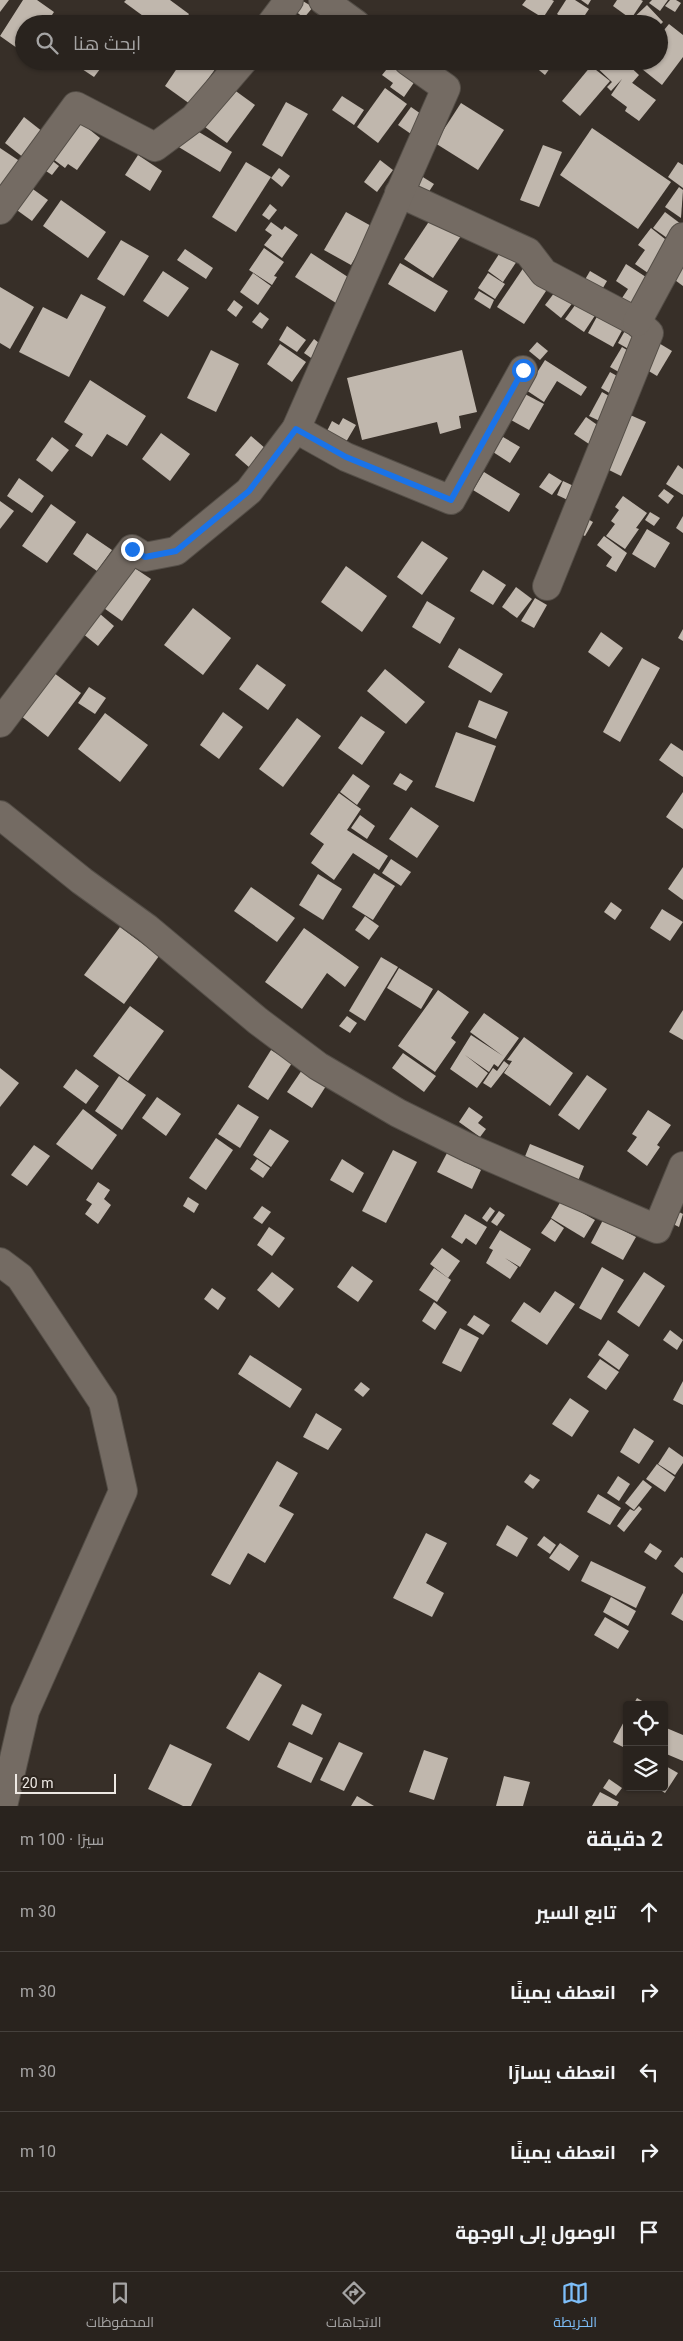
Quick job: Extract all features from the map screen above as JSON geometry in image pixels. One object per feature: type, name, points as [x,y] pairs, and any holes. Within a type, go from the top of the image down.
[{"type":"street","points":[[277,15],[288,0]]},
{"type":"street","points":[[323,0],[344,15]]},
{"type":"street","points":[[0,210],[76,106],[155,146],[194,118],[235,70]]},
{"type":"street","points":[[0,723],[132,549],[145,557],[176,551],[249,491],[296,429],[446,88],[421,70]]},
{"type":"street","points":[[399,194],[528,252],[544,272],[637,322],[649,333],[547,586]]},
{"type":"street","points":[[637,322],[683,237]]},
{"type":"street","points":[[296,429],[346,457],[451,500],[523,370]]},
{"type":"street","points":[[0,814],[82,881],[148,928],[258,1021],[318,1066],[398,1113],[471,1149],[657,1229],[683,1166]]},
{"type":"street","points":[[0,1262],[20,1277],[103,1402],[123,1491],[25,1712],[3,1806]]},
{"type":"building","points":[[0,0],[9,0],[0,12]]},
{"type":"building","points":[[23,0],[37,0],[54,12],[52,15],[15,15],[15,47],[0,36]]},
{"type":"building","points":[[126,0],[170,0],[189,14],[142,15],[124,2]]},
{"type":"building","points":[[301,0],[313,7],[306,15],[300,15],[294,10]]},
{"type":"building","points":[[526,0],[554,1],[545,15],[538,15],[522,5]]},
{"type":"building","points":[[566,0],[575,0],[589,9],[585,15],[557,14]]},
{"type":"building","points":[[581,0],[591,0],[588,5]]},
{"type":"building","points":[[617,0],[643,1],[634,15],[625,15],[613,6]]},
{"type":"building","points":[[652,0],[668,0],[660,11],[649,3]]},
{"type":"building","points":[[670,0],[676,0],[681,3],[675,12],[665,6]]},
{"type":"building","points":[[647,5],[656,15],[636,15]]},
{"type":"building","points":[[669,24],[683,35],[683,57],[662,85],[643,70],[668,70]]},
{"type":"building","points":[[84,70],[99,70],[94,77]]},
{"type":"building","points":[[176,70],[215,70],[190,104],[165,86]]},
{"type":"building","points":[[386,70],[399,70],[415,81],[404,97],[390,87],[393,83],[382,75]]},
{"type":"building","points":[[539,70],[549,70],[545,75]]},
{"type":"building","points":[[588,70],[596,70],[610,81],[580,116],[562,101]]},
{"type":"building","points":[[599,70],[634,70],[639,75],[632,83],[656,100],[639,121],[625,111],[627,107],[611,95],[622,79],[611,91],[607,87],[612,82]]},
{"type":"building","points":[[385,88],[407,104],[378,143],[357,127]]},
{"type":"building","points":[[233,89],[255,105],[227,143],[205,127]]},
{"type":"building","points":[[342,96],[364,110],[354,125],[332,110]]},
{"type":"building","points":[[286,102],[308,114],[282,157],[262,145]]},
{"type":"building","points":[[461,103],[504,130],[478,170],[435,143]]},
{"type":"building","points":[[411,107],[424,116],[411,134],[398,125]]},
{"type":"building","points":[[24,117],[43,132],[24,158],[5,143]]},
{"type":"building","points":[[80,122],[100,138],[77,170],[68,164],[65,168],[53,159]]},
{"type":"building","points":[[189,126],[232,152],[220,172],[177,146]]},
{"type":"building","points":[[592,128],[671,182],[638,229],[560,175]]},
{"type":"building","points":[[543,145],[562,152],[539,207],[520,200]]},
{"type":"building","points":[[0,148],[24,164],[0,201]]},
{"type":"building","points":[[138,155],[162,171],[150,191],[125,175]]},
{"type":"building","points":[[50,159],[59,166],[52,175],[43,169]]},
{"type":"building","points":[[380,160],[393,170],[377,192],[364,182]]},
{"type":"building","points":[[246,162],[271,177],[236,232],[212,217]]},
{"type":"building","points":[[678,162],[683,165],[683,188],[668,177]]},
{"type":"building","points":[[279,168],[290,176],[282,187],[271,178]]},
{"type":"building","points":[[418,174],[434,184],[428,193],[412,182]]},
{"type":"building","points":[[30,187],[48,200],[32,221],[14,208]]},
{"type":"building","points":[[679,187],[683,190],[681,218],[665,207]]},
{"type":"building","points":[[61,200],[106,232],[88,258],[43,226]]},
{"type":"building","points":[[270,204],[277,210],[269,220],[262,215]]},
{"type":"building","points":[[346,212],[373,227],[351,265],[324,250]]},
{"type":"building","points":[[665,212],[681,224],[670,240],[653,228]]},
{"type":"building","points":[[432,217],[461,236],[433,278],[404,259]]},
{"type":"building","points":[[271,222],[282,230],[285,226],[298,235],[282,258],[264,245],[272,235],[265,230]]},
{"type":"building","points":[[651,228],[670,243],[648,273],[635,264],[645,250],[638,245]]},
{"type":"building","points":[[121,240],[149,256],[124,296],[97,279]]},
{"type":"building","points":[[264,248],[284,262],[274,276],[277,277],[272,285],[249,270]]},
{"type":"building","points":[[185,249],[213,268],[206,279],[177,260]]},
{"type":"building","points":[[501,251],[517,261],[503,282],[488,271]]},
{"type":"building","points":[[311,253],[351,279],[336,303],[295,277]]},
{"type":"building","points":[[400,263],[448,291],[435,312],[388,284]]},
{"type":"building","points":[[626,264],[649,279],[628,311],[618,304],[628,289],[616,281]]},
{"type":"building","points":[[683,265],[683,286],[668,275]]},
{"type":"building","points":[[524,267],[550,285],[524,324],[497,307]]},
{"type":"building","points":[[163,271],[189,288],[168,317],[143,301]]},
{"type":"building","points":[[590,271],[607,281],[600,293],[583,283]]},
{"type":"building","points":[[253,273],[271,286],[258,305],[240,292]]},
{"type":"building","points":[[488,273],[505,284],[495,299],[478,288]]},
{"type":"building","points":[[0,287],[34,307],[10,349],[0,343]]},
{"type":"building","points":[[558,288],[574,301],[561,318],[545,305]]},
{"type":"building","points":[[479,291],[494,300],[490,309],[474,299]]},
{"type":"building","points":[[81,294],[106,307],[69,377],[19,352],[43,307],[67,319]]},
{"type":"building","points":[[234,300],[243,307],[236,317],[227,310]]},
{"type":"building","points":[[578,301],[596,314],[584,332],[565,319]]},
{"type":"building","points":[[600,311],[625,325],[613,347],[588,333]]},
{"type":"building","points":[[260,312],[269,319],[262,329],[252,322]]},
{"type":"building","points":[[287,326],[306,340],[297,352],[279,340]]},
{"type":"building","points":[[627,327],[641,336],[632,351],[618,343]]},
{"type":"building","points":[[314,339],[324,347],[314,360],[304,353]]},
{"type":"building","points":[[537,342],[548,351],[540,360],[529,351]]},
{"type":"building","points":[[657,342],[672,351],[657,376],[642,367]]},
{"type":"building","points":[[280,344],[306,362],[292,382],[267,364]]},
{"type":"building","points":[[622,347],[635,355],[624,375],[610,367]]},
{"type":"building","points":[[211,350],[239,364],[216,412],[187,398]]},
{"type":"building","points":[[462,350],[477,412],[459,416],[461,428],[440,434],[437,422],[362,440],[347,378]]},
{"type":"building","points":[[545,360],[587,387],[581,396],[557,381],[544,402],[526,390]]},
{"type":"building","points":[[610,372],[626,381],[616,397],[601,388]]},
{"type":"building","points":[[90,380],[146,416],[127,446],[107,434],[92,457],[75,446],[83,434],[64,422]]},
{"type":"building","points":[[602,392],[618,401],[606,424],[589,416]]},
{"type":"building","points":[[525,394],[544,404],[529,430],[511,420]]},
{"type":"building","points":[[628,414],[646,422],[621,476],[603,467]]},
{"type":"building","points":[[586,417],[606,431],[595,448],[574,434]]},
{"type":"building","points":[[343,418],[356,425],[346,442],[327,431],[332,421],[339,425]]},
{"type":"building","points":[[161,433],[190,454],[170,481],[142,459]]},
{"type":"building","points":[[251,436],[266,449],[250,468],[235,455]]},
{"type":"building","points":[[52,437],[69,450],[52,472],[36,460]]},
{"type":"building","points":[[503,437],[520,447],[510,463],[493,452]]},
{"type":"building","points":[[678,465],[683,469],[683,495],[666,484]]},
{"type":"building","points":[[484,472],[520,494],[509,512],[473,490]]},
{"type":"building","points":[[549,473],[562,481],[552,495],[539,487]]},
{"type":"building","points":[[19,478],[44,496],[32,513],[7,496]]},
{"type":"building","points":[[563,481],[578,488],[572,502],[557,495]]},
{"type":"building","points":[[664,489],[674,496],[668,504],[658,496]]},
{"type":"building","points":[[623,496],[647,513],[636,528],[639,529],[625,549],[606,536],[615,524],[611,521],[619,510],[615,507]]},
{"type":"building","points":[[0,501],[14,511],[0,529]]},
{"type":"building","points":[[51,504],[76,522],[47,563],[22,546]]},
{"type":"building","points":[[650,512],[660,518],[654,526],[645,520]]},
{"type":"building","points":[[683,516],[683,533],[676,528]]},
{"type":"building","points":[[584,517],[593,522],[585,536],[576,532]]},
{"type":"building","points":[[647,529],[670,543],[655,568],[632,554]]},
{"type":"building","points":[[87,533],[112,550],[97,571],[73,554]]},
{"type":"building","points":[[604,536],[627,553],[616,572],[606,566],[612,557],[597,545]]},
{"type":"building","points":[[422,541],[448,558],[422,595],[397,577]]},
{"type":"building","points":[[130,565],[151,579],[122,621],[101,606]]},
{"type":"building","points":[[346,566],[387,596],[362,632],[321,602]]},
{"type":"building","points":[[483,570],[506,585],[493,605],[470,591]]},
{"type":"building","points":[[516,587],[532,599],[517,618],[502,607]]},
{"type":"building","points":[[535,598],[547,605],[534,628],[521,621]]},
{"type":"building","points":[[427,601],[455,618],[440,644],[412,627]]},
{"type":"building","points":[[193,608],[231,638],[203,675],[164,645]]},
{"type":"building","points":[[99,613],[114,626],[98,646],[82,633]]},
{"type":"building","points":[[683,629],[683,641],[678,638]]},
{"type":"building","points":[[601,632],[623,648],[609,667],[588,652]]},
{"type":"building","points":[[459,648],[503,674],[491,693],[448,667]]},
{"type":"building","points":[[642,658],[660,668],[620,742],[603,732]]},
{"type":"building","points":[[257,664],[286,685],[268,710],[239,689]]},
{"type":"building","points":[[385,669],[425,702],[406,724],[367,691]]},
{"type":"building","points":[[54,673],[81,693],[48,737],[21,716]]},
{"type":"building","points":[[89,687],[106,698],[95,714],[78,703]]},
{"type":"building","points":[[479,700],[508,712],[496,739],[468,727]]},
{"type":"building","points":[[223,712],[243,727],[219,759],[200,745]]},
{"type":"building","points":[[105,713],[148,745],[120,782],[78,749]]},
{"type":"building","points":[[361,716],[385,732],[362,765],[338,748]]},
{"type":"building","points":[[297,718],[321,736],[283,787],[259,769]]},
{"type":"building","points":[[456,732],[496,746],[474,802],[435,787]]},
{"type":"building","points":[[671,743],[683,751],[683,777],[659,760]]},
{"type":"building","points":[[400,773],[413,781],[406,791],[393,784]]},
{"type":"building","points":[[353,774],[370,786],[357,805],[340,792]]},
{"type":"building","points":[[683,792],[683,829],[666,817]]},
{"type":"building","points":[[339,793],[361,809],[347,830],[388,856],[379,870],[353,853],[334,880],[311,863],[324,844],[310,834]]},
{"type":"building","points":[[411,807],[439,826],[417,858],[389,839]]},
{"type":"building","points":[[360,815],[375,826],[367,839],[351,828]]},
{"type":"building","points":[[391,859],[411,872],[401,886],[382,873]]},
{"type":"building","points":[[683,867],[683,900],[668,889]]},
{"type":"building","points":[[374,873],[395,886],[373,920],[352,907]]},
{"type":"building","points":[[318,874],[342,889],[323,920],[299,905]]},
{"type":"building","points":[[251,887],[295,918],[277,942],[234,911]]},
{"type":"building","points":[[611,902],[622,910],[615,920],[604,912]]},
{"type":"building","points":[[662,909],[683,922],[670,941],[650,928]]},
{"type":"building","points":[[365,916],[379,926],[369,940],[355,930]]},
{"type":"building","points":[[120,927],[159,956],[124,1004],[84,975]]},
{"type":"building","points":[[304,928],[359,967],[345,987],[327,973],[302,1009],[265,982]]},
{"type":"building","points":[[381,957],[398,967],[365,1021],[349,1011]]},
{"type":"building","points":[[399,968],[433,989],[421,1009],[387,988]]},
{"type":"building","points":[[438,990],[469,1012],[451,1038],[456,1042],[435,1072],[398,1046]]},
{"type":"building","points":[[130,1006],[164,1031],[128,1081],[93,1056]]},
{"type":"building","points":[[683,1010],[683,1040],[669,1032]]},
{"type":"building","points":[[484,1013],[519,1038],[498,1067],[494,1064],[489,1072],[465,1055],[488,1073],[477,1088],[450,1069],[471,1035],[503,1056],[470,1032]]},
{"type":"building","points":[[347,1016],[357,1023],[350,1033],[339,1026]]},
{"type":"building","points":[[524,1037],[573,1073],[550,1106],[504,1073],[512,1061],[507,1060]]},
{"type":"building","points":[[271,1050],[292,1063],[268,1100],[248,1087]]},
{"type":"building","points":[[403,1053],[436,1076],[424,1092],[392,1068]]},
{"type":"building","points":[[504,1061],[509,1065],[491,1088],[483,1083],[493,1068],[497,1071]]},
{"type":"building","points":[[0,1068],[19,1083],[0,1107]]},
{"type":"building","points":[[76,1069],[99,1086],[86,1104],[63,1087]]},
{"type":"building","points":[[302,1070],[326,1086],[312,1108],[287,1092]]},
{"type":"building","points":[[587,1075],[607,1089],[579,1130],[558,1115]]},
{"type":"building","points":[[119,1076],[146,1095],[122,1130],[95,1111]]},
{"type":"building","points":[[157,1097],[181,1114],[166,1136],[142,1118]]},
{"type":"building","points":[[238,1104],[259,1117],[240,1148],[218,1134]]},
{"type":"building","points":[[469,1107],[483,1117],[478,1123],[486,1129],[480,1137],[459,1122]]},
{"type":"building","points":[[83,1109],[117,1135],[92,1170],[56,1144]]},
{"type":"building","points":[[648,1110],[671,1125],[657,1145],[660,1147],[647,1166],[627,1151],[637,1137],[632,1134]]},
{"type":"building","points":[[270,1129],[289,1141],[271,1167],[253,1155]]},
{"type":"building","points":[[216,1138],[233,1150],[206,1190],[189,1178]]},
{"type":"building","points":[[530,1144],[584,1166],[578,1181],[524,1159]]},
{"type":"building","points":[[34,1145],[50,1156],[27,1186],[11,1175]]},
{"type":"building","points":[[393,1150],[417,1162],[386,1223],[362,1211]]},
{"type":"building","points":[[447,1153],[481,1170],[472,1189],[437,1172]]},
{"type":"building","points":[[257,1159],[270,1168],[263,1178],[250,1169]]},
{"type":"building","points":[[342,1159],[364,1173],[353,1193],[330,1180]]},
{"type":"building","points":[[98,1182],[110,1190],[104,1199],[111,1205],[98,1224],[85,1214],[92,1204],[86,1200]]},
{"type":"building","points":[[188,1197],[199,1204],[194,1213],[183,1206]]},
{"type":"building","points":[[561,1201],[595,1220],[584,1238],[551,1218]]},
{"type":"building","points":[[262,1206],[271,1212],[262,1224],[253,1218]]},
{"type":"building","points":[[490,1207],[495,1211],[487,1222],[482,1218]]},
{"type":"building","points":[[675,1210],[683,1214],[679,1227],[669,1222]]},
{"type":"building","points":[[499,1211],[505,1215],[497,1226],[491,1222]]},
{"type":"building","points":[[465,1214],[487,1227],[476,1245],[466,1238],[462,1244],[451,1237]]},
{"type":"building","points":[[551,1219],[564,1228],[555,1242],[541,1233]]},
{"type":"building","points":[[603,1220],[636,1237],[623,1260],[591,1243]]},
{"type":"building","points":[[269,1227],[285,1238],[272,1256],[257,1245]]},
{"type":"building","points":[[500,1230],[531,1249],[520,1267],[505,1258],[518,1267],[510,1279],[486,1263],[493,1250],[489,1248]]},
{"type":"building","points":[[442,1248],[460,1261],[448,1278],[430,1264]]},
{"type":"building","points":[[352,1266],[373,1281],[358,1302],[337,1287]]},
{"type":"building","points":[[602,1267],[624,1280],[601,1320],[579,1308]]},
{"type":"building","points":[[434,1268],[451,1280],[437,1302],[419,1290]]},
{"type":"building","points":[[272,1272],[294,1289],[279,1308],[257,1290]]},
{"type":"building","points":[[644,1272],[665,1286],[639,1327],[617,1312]]},
{"type":"building","points":[[212,1288],[226,1298],[218,1310],[204,1299]]},
{"type":"building","points":[[555,1291],[575,1304],[547,1345],[511,1321],[524,1302],[540,1313]]},
{"type":"building","points":[[434,1302],[447,1312],[435,1330],[422,1321]]},
{"type":"building","points":[[474,1315],[490,1325],[483,1335],[467,1325]]},
{"type":"building","points":[[460,1328],[479,1338],[461,1372],[442,1363]]},
{"type":"building","points":[[670,1330],[683,1340],[677,1350],[663,1340]]},
{"type":"building","points":[[608,1340],[629,1355],[619,1370],[598,1355]]},
{"type":"building","points":[[250,1355],[302,1389],[290,1408],[238,1374]]},
{"type":"building","points":[[600,1359],[619,1372],[606,1390],[587,1377]]},
{"type":"building","points":[[683,1381],[683,1405],[673,1400]]},
{"type":"building","points":[[361,1382],[370,1389],[363,1397],[354,1390]]},
{"type":"building","points":[[570,1398],[589,1411],[572,1437],[552,1424]]},
{"type":"building","points":[[316,1413],[342,1429],[328,1450],[303,1437]]},
{"type":"building","points":[[634,1428],[654,1441],[639,1464],[620,1452]]},
{"type":"building","points":[[669,1447],[683,1457],[683,1463],[675,1475],[658,1464]]},
{"type":"building","points":[[277,1461],[298,1473],[279,1506],[294,1514],[265,1563],[248,1553],[230,1585],[211,1575]]},
{"type":"building","points":[[657,1464],[675,1477],[665,1492],[646,1479]]},
{"type":"building","points":[[530,1474],[540,1480],[533,1489],[524,1482]]},
{"type":"building","points":[[618,1476],[630,1484],[619,1501],[607,1493]]},
{"type":"building","points":[[643,1480],[652,1487],[634,1510],[625,1503]]},
{"type":"building","points":[[598,1494],[621,1508],[610,1525],[587,1512]]},
{"type":"building","points":[[639,1506],[642,1509],[624,1532],[617,1526],[630,1509],[634,1511]]},
{"type":"building","points":[[507,1525],[528,1538],[517,1557],[496,1545]]},
{"type":"building","points":[[426,1533],[447,1543],[426,1583],[444,1593],[432,1617],[393,1598]]},
{"type":"building","points":[[544,1536],[556,1545],[550,1554],[537,1545]]},
{"type":"building","points":[[560,1543],[579,1556],[569,1571],[549,1558]]},
{"type":"building","points":[[650,1543],[662,1551],[656,1560],[644,1552]]},
{"type":"building","points":[[681,1557],[683,1558],[683,1573],[674,1566]]},
{"type":"building","points":[[591,1561],[646,1587],[636,1608],[581,1581]]},
{"type":"building","points":[[683,1593],[683,1621],[671,1614]]},
{"type":"building","points":[[611,1597],[636,1611],[628,1626],[603,1612]]},
{"type":"building","points":[[605,1617],[629,1631],[618,1649],[594,1635]]},
{"type":"building","points":[[259,1672],[282,1685],[249,1741],[226,1728]]},
{"type":"building","points":[[302,1704],[322,1714],[312,1735],[292,1725]]},
{"type":"building","points":[[623,1723],[623,1747],[613,1742]]},
{"type":"building","points":[[668,1729],[683,1735],[683,1761],[668,1755]]},
{"type":"building","points":[[289,1742],[323,1758],[311,1783],[277,1767]]},
{"type":"building","points":[[339,1742],[363,1753],[344,1791],[320,1780]]},
{"type":"building","points":[[170,1744],[212,1764],[191,1806],[183,1806],[148,1789]]},
{"type":"building","points":[[424,1750],[448,1758],[434,1800],[409,1792]]},
{"type":"building","points":[[668,1767],[678,1773],[668,1788]]},
{"type":"building","points":[[504,1776],[530,1782],[523,1806],[496,1806]]},
{"type":"building","points":[[609,1779],[622,1788],[616,1796],[603,1788]]},
{"type":"building","points":[[600,1792],[619,1802],[617,1806],[592,1806]]},
{"type":"building","points":[[357,1796],[374,1806],[351,1806]]},
{"type":"route","points":[[132,549],[145,557],[176,551],[249,491],[296,429],[346,457],[451,500],[523,370]]}]
